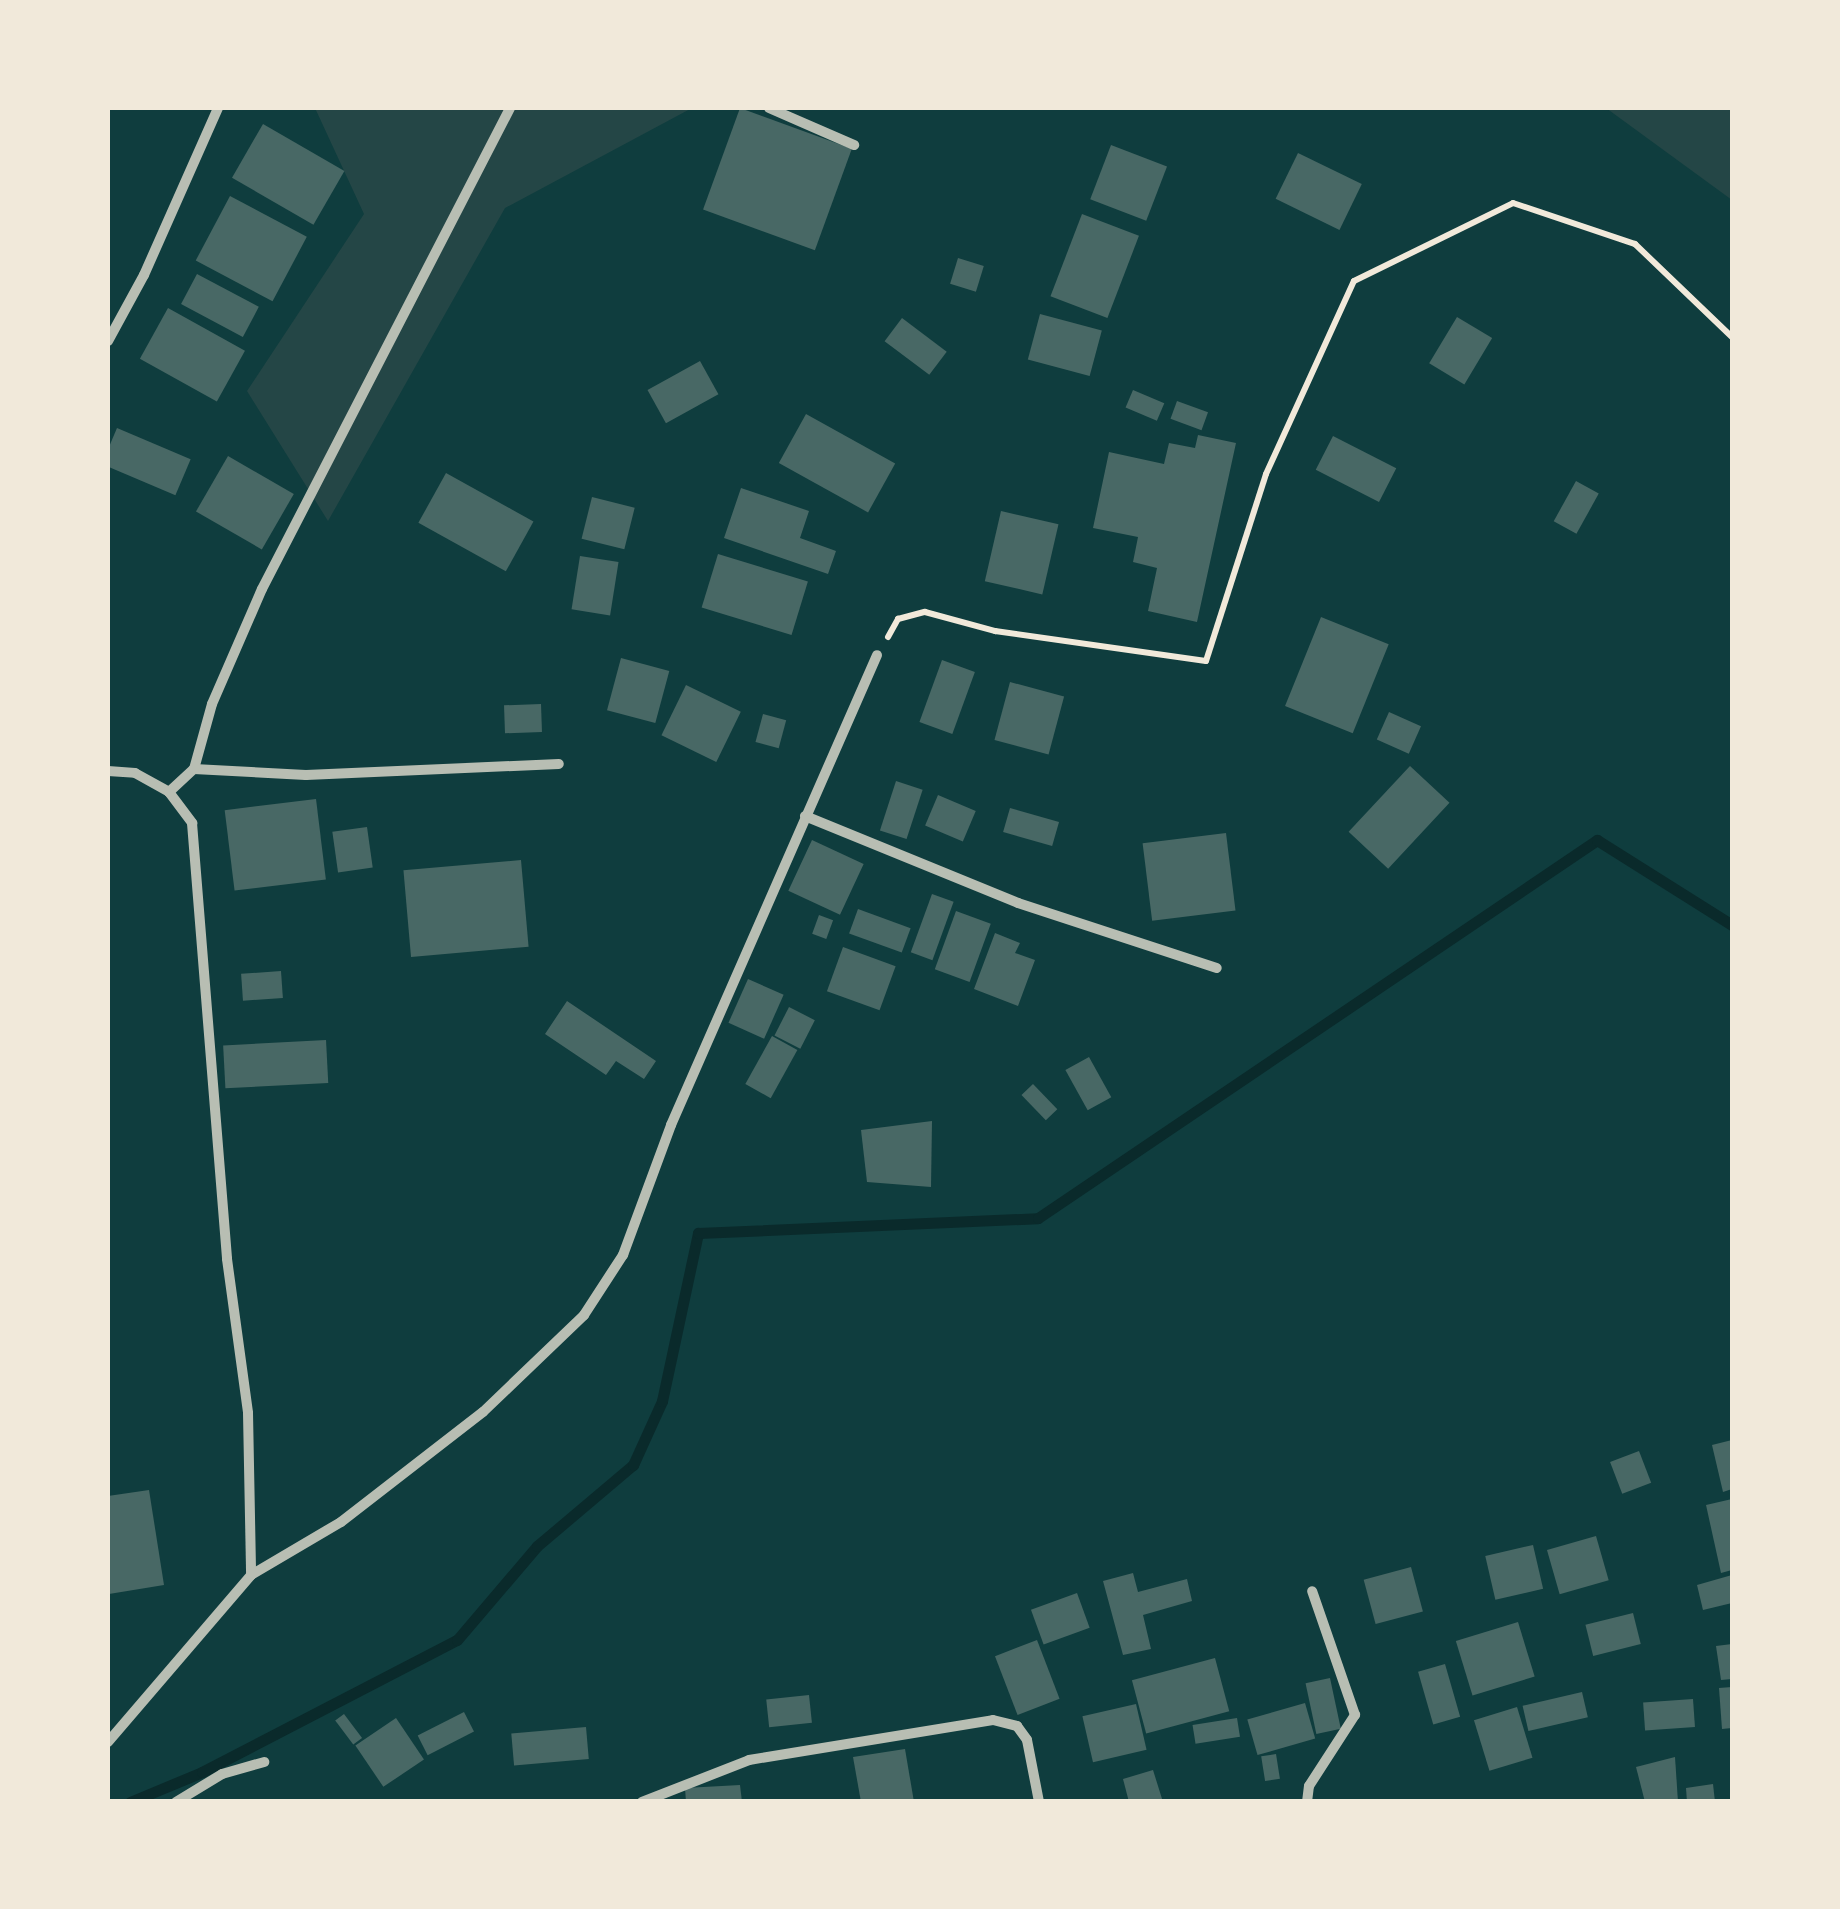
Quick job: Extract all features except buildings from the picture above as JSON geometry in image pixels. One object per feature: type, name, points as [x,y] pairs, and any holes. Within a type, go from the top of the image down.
[{"type":"street","points":[[108,342],[144,275],[218,108]]},
{"type":"street","points":[[168,792],[194,769],[212,704],[262,589],[510,108]]},
{"type":"street","points":[[769,108],[854,145]]},
{"type":"street","points":[[108,1742],[251,1575],[342,1522],[483,1412],[584,1316],[623,1255],[670,1125],[877,655]]},
{"type":"street","points":[[194,769],[306,774],[559,764]]},
{"type":"street","points":[[108,771],[135,773],[168,792],[192,823],[227,1259],[248,1412],[251,1575]]},
{"type":"street","points":[[805,816],[1018,903],[1217,968]]},
{"type":"street","points":[[1307,1802],[1309,1786],[1355,1716],[1312,1591]]},
{"type":"street","points":[[642,1802],[749,1760],[993,1720],[1018,1726],[1027,1740],[1039,1802]]},
{"type":"street","points":[[176,1802],[222,1774],[264,1762]]},
{"type":"path","points":[[877,655],[898,620],[925,612],[995,631],[1206,661],[1266,474],[1354,281],[1513,203],[1634,244],[1732,337]]},
{"type":"shaded area","points":[[315,108],[692,108],[505,208],[328,521],[247,391],[364,214]]},
{"type":"shaded area","points":[[1606,108],[1732,108],[1732,200]]},
{"type":"waterway","points":[[130,1802],[202,1772],[457,1640],[537,1546],[633,1465],[662,1401],[698,1233],[1038,1218],[1597,840],[1732,925]]}]
